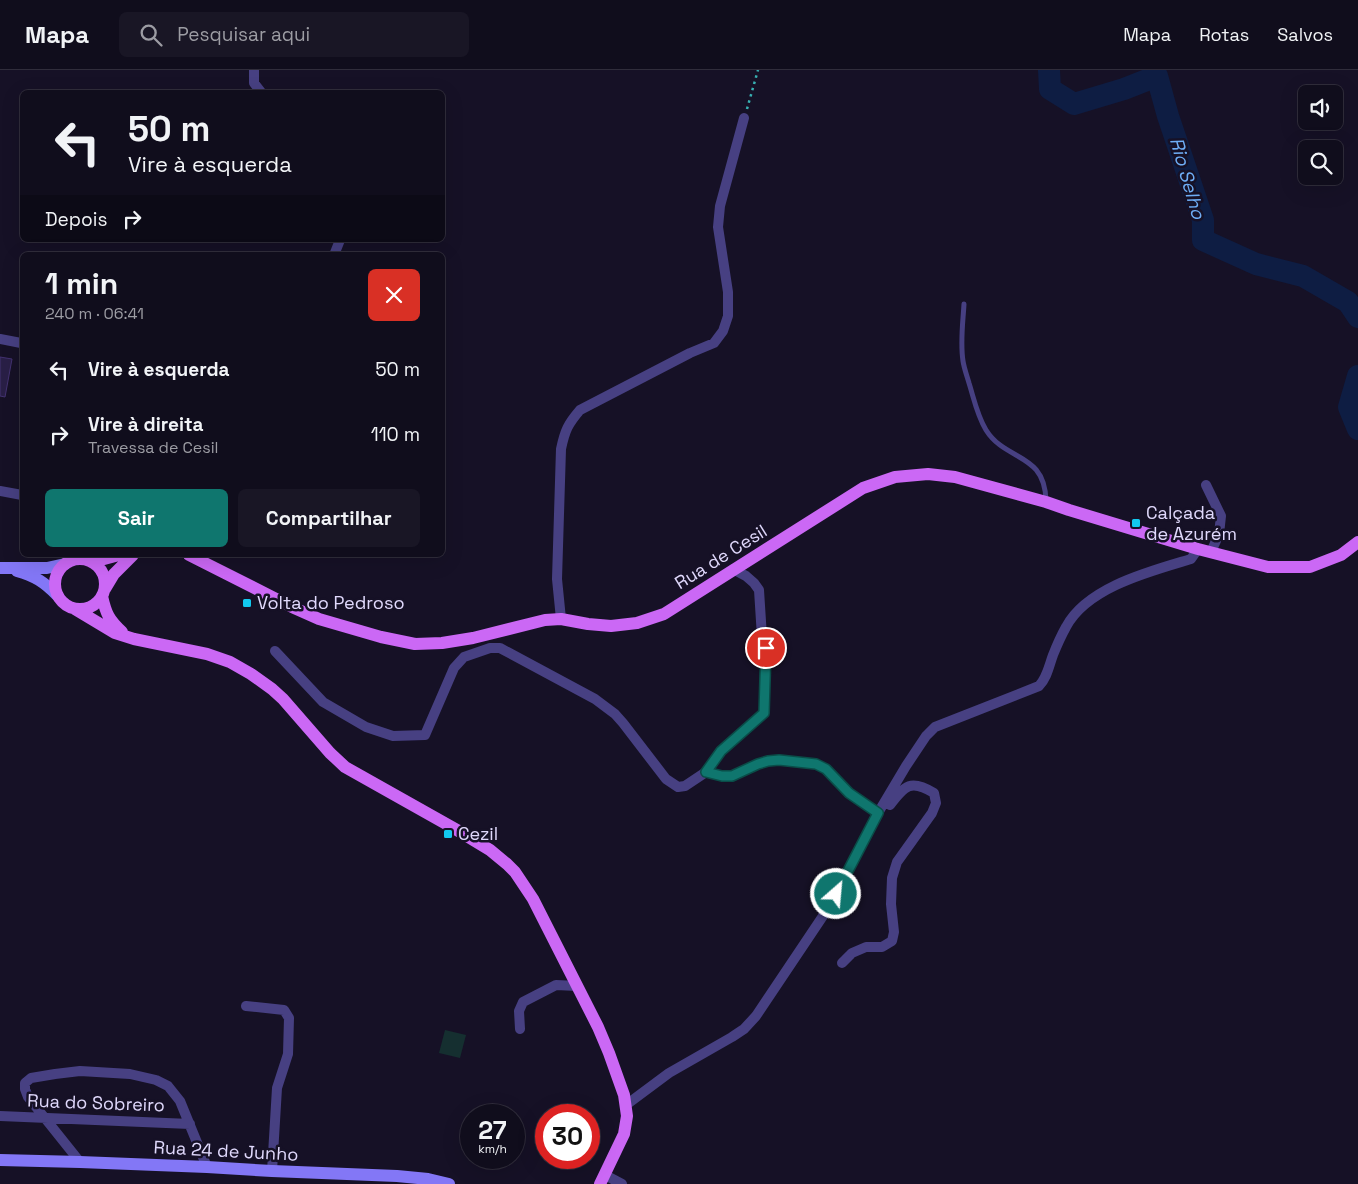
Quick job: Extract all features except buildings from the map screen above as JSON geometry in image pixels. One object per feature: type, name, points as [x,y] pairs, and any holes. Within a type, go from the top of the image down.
[{"type":"main road","name":"Rua de Cesil","points":[[193,557],[319,619],[381,637],[415,644],[442,643],[473,638],[545,620],[561,619],[612,626],[637,623],[664,614],[863,488],[896,477],[928,474],[955,477],[1268,567],[1310,568],[1342,555],[1358,542]]},
{"type":"main road","points":[[93,562],[112,557]]},
{"type":"main road","points":[[75,609],[91,607],[97,602],[114,574],[131,557]]},
{"type":"main road","points":[[127,637],[113,624],[108,616],[103,593],[105,582],[99,568],[93,562],[79,559],[71,560],[59,569],[55,581],[57,595],[68,606],[115,633],[127,637],[207,654],[230,662],[252,674],[282,699],[344,767],[469,837],[498,856],[516,872],[534,899],[598,1027],[624,1095],[627,1121],[624,1134],[603,1180]]},
{"type":"street","points":[[254,70],[254,82],[260,90]]},
{"type":"street","points":[[561,619],[557,580],[561,449],[564,435],[569,423],[580,410],[690,353],[714,343],[723,331],[728,316],[728,292],[718,220],[720,206],[744,118]]},
{"type":"street","points":[[0,339],[20,343]]},
{"type":"street","points":[[626,1105],[669,1072],[732,1038],[756,1016],[827,910],[878,813],[906,766],[926,736],[935,727],[1040,686],[1044,681],[1067,625],[1085,603],[1147,572],[1191,559],[1205,550],[1219,534],[1221,516],[1206,485]]},
{"type":"street","points":[[0,491],[20,494]]},
{"type":"street","points":[[2,568],[47,568],[65,564]]},
{"type":"street","points":[[2,568],[30,574],[45,583],[57,595]]},
{"type":"street","points":[[275,651],[324,702],[366,727],[393,736],[425,735],[454,668],[464,657],[490,648],[500,648],[595,700],[614,714],[666,780],[678,787],[685,786],[706,772],[721,751],[764,713],[766,648],[762,637],[759,590],[746,576],[733,570]]},
{"type":"street","points":[[499,631],[500,648]]},
{"type":"street","points":[[706,772],[722,776],[732,776],[758,764],[779,760],[816,764],[826,769],[849,793],[878,813],[883,813],[900,791],[910,785],[923,786],[934,793],[936,803],[932,813],[898,862],[892,878],[891,904],[894,932],[892,941],[882,947],[866,947],[852,953],[842,963]]},
{"type":"street","points":[[520,1029],[519,1011],[523,1002],[556,985],[577,986]]},
{"type":"street","points":[[246,1006],[284,1010],[289,1018],[288,1054],[276,1088],[272,1171]]},
{"type":"street","points":[[80,1162],[28,1096],[25,1083],[31,1078],[80,1071],[130,1074],[156,1080],[168,1086],[180,1101],[208,1167]]},
{"type":"street","name":"Rua do Sobreiro","points":[[0,1116],[190,1124]]},
{"type":"street","name":"Rua 24 de Junho","points":[[2,1163],[80,1162],[208,1167],[397,1176],[428,1179],[449,1184]]},
{"type":"street","points":[[603,1180],[622,1184]]},
{"type":"lane","points":[[964,304],[963,361],[978,413],[986,430],[997,444],[1029,462],[1039,472],[1046,489],[1046,502]]},
{"type":"path","points":[[744,118],[758,70]]},
{"type":"green space","points":[[445,1030],[466,1035],[460,1058],[439,1053]]},
{"type":"waterway","name":"Rio Selho","points":[[1049,70],[1050,89],[1074,104],[1124,89],[1157,76],[1168,116],[1203,220],[1203,240],[1256,264],[1303,276],[1348,302],[1358,317]]},
{"type":"waterway","name":"Rio Selho","points":[[1358,376],[1349,407],[1358,429]]},
{"type":"place","name":"Calçada de Azurém","points":[[1136,523]]},
{"type":"place","name":"Volta do Pedroso","points":[[247,603]]},
{"type":"place","name":"Cezil","points":[[448,834]]},
{"type":"route","points":[[766,648],[764,713],[721,751],[706,772],[722,776],[732,776],[758,764],[779,760],[816,764],[826,769],[849,793],[878,813],[836,894]]}]
